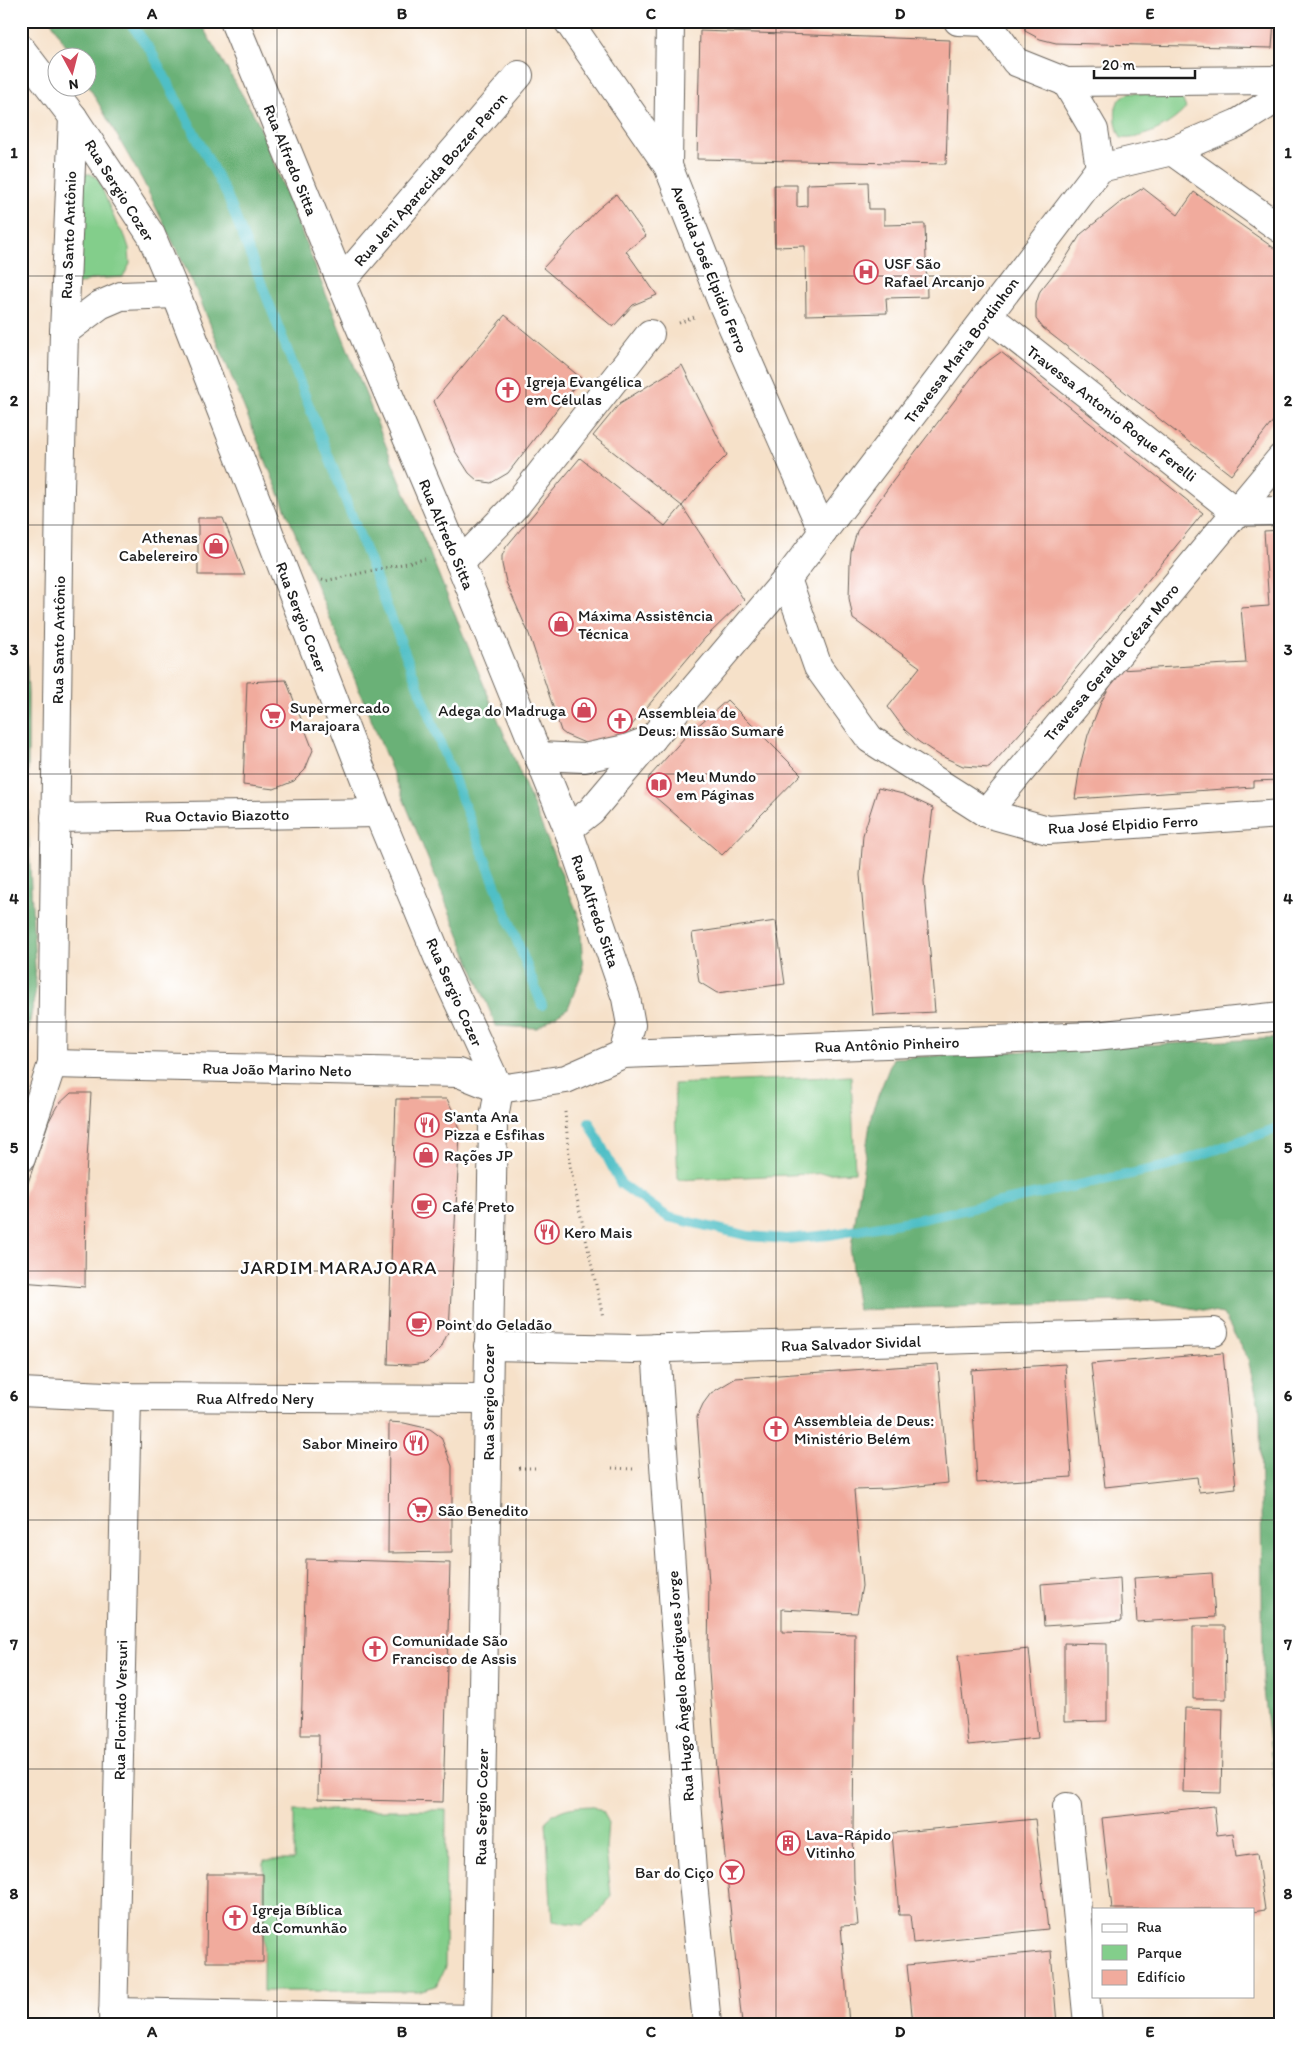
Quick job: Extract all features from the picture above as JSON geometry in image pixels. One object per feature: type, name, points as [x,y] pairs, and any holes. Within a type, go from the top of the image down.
[{"type":"street","name":"Rua Alfredo Sitta","points":[[234,21],[341,282],[458,558],[568,829],[626,998],[631,1025],[623,1054]]},
{"type":"street","name":"Avenida José Elpidio Ferro","points":[[568,21],[668,166],[723,305],[823,532]]},
{"type":"street","points":[[668,166],[670,21]]},
{"type":"street","points":[[958,21],[986,22],[1016,62],[1066,82],[1281,80]]},
{"type":"street","name":"Rua Sergio Cozer","points":[[21,49],[73,117],[150,235],[176,294],[378,813],[440,962],[499,1089],[493,1124],[477,2022]]},
{"type":"street","name":"Rua Jeni Aparecida Bozzer Peron","points":[[341,282],[519,75]]},
{"type":"street","points":[[1066,82],[1094,130],[1100,168],[1172,151],[1238,124],[1281,96]]},
{"type":"street","name":"Rua Santo Antônio","points":[[21,1158],[52,1064],[64,332],[73,117]]},
{"type":"street","points":[[1172,151],[1281,229]]},
{"type":"street","name":"Travessa Maria Bordinhon","points":[[568,829],[591,811],[654,739],[787,579],[1100,168]]},
{"type":"street","points":[[64,332],[100,304],[121,296],[176,294]]},
{"type":"street","name":"Travessa Antonio Roque Ferelli","points":[[987,315],[1236,512]]},
{"type":"street","points":[[458,558],[517,504],[650,334]]},
{"type":"street","name":"Travessa Geralda Cézar Moro","points":[[986,812],[1281,458]]},
{"type":"street","points":[[1236,512],[1281,511]]},
{"type":"street","name":"Rua José Elpidio Ferro","points":[[787,579],[818,668],[870,739],[986,812],[1048,830],[1281,814]]},
{"type":"street","points":[[538,756],[584,758],[626,750],[654,739]]},
{"type":"street","name":"Rua Octavio Biazotto","points":[[55,818],[378,813]]},
{"type":"street","name":"Rua Antônio Pinheiro","points":[[499,1089],[561,1080],[588,1071],[623,1054],[1095,1036],[1281,1016]]},
{"type":"street","name":"Rua João Marino Neto","points":[[52,1064],[414,1071],[459,1074],[499,1089]]},
{"type":"street","name":"Rua Salvador Sividal","points":[[488,1346],[611,1349],[1214,1332]]},
{"type":"street","name":"Rua Hugo Ângelo Rodrigues Jorge","points":[[656,1348],[691,1862],[707,2024]]},
{"type":"street","name":"Rua Alfredo Nery","points":[[21,1392],[127,1397],[489,1400]]},
{"type":"street","name":"Rua Florindo Versuri","points":[[113,2018],[127,1397]]},
{"type":"street","points":[[1067,1807],[1088,2024]]},
{"type":"street","points":[[113,2018],[477,2022]]},
{"type":"path","points":[[650,334],[723,305]]},
{"type":"path","points":[[325,581],[458,558]]},
{"type":"path","points":[[561,1080],[570,1166],[596,1293],[611,1349]]},
{"type":"green space","points":[[51,21],[199,21],[257,120],[396,471],[580,919],[583,970],[568,1008],[537,1028],[496,1026],[197,292],[143,181],[95,98],[98,98],[98,48],[67,48]]},
{"type":"green space","points":[[1130,93],[1174,94],[1181,96],[1186,108],[1173,120],[1156,130],[1138,137],[1121,138],[1116,124],[1116,107],[1121,98]]},
{"type":"green space","points":[[84,174],[91,174],[98,179],[117,225],[125,236],[129,248],[130,264],[123,277],[93,279],[77,285]]},
{"type":"green space","points":[[21,509],[28,694],[28,825],[36,988],[21,1071]]},
{"type":"green space","points":[[1281,1038],[1281,1875],[1275,1789],[1263,1681],[1260,1411],[1248,1359],[1223,1314],[1147,1300],[858,1310],[850,1254],[872,1111],[893,1058]]},
{"type":"green space","points":[[851,1076],[855,1172],[678,1180],[674,1084]]},
{"type":"green space","points":[[592,1806],[603,1812],[608,1821],[606,1850],[611,1895],[604,1907],[582,1925],[552,1921],[546,1821],[562,1810]]},
{"type":"green space","points":[[294,1810],[446,1810],[445,1967],[436,1986],[418,1991],[263,1991],[264,1860],[294,1860]]},
{"type":"building","points":[[1025,21],[1274,21],[1272,48],[1056,43],[1040,39],[1025,31]]},
{"type":"building","points":[[700,31],[950,40],[946,164],[697,159]]},
{"type":"building","points":[[1281,179],[1281,193],[1274,188]]},
{"type":"building","name":"USF São Rafael Arcanjo","points":[[868,182],[869,209],[884,209],[884,225],[925,224],[927,297],[886,298],[887,313],[806,315],[805,246],[775,247],[774,185],[797,185],[797,207],[807,206],[807,184]]},
{"type":"building","points":[[1143,188],[1178,215],[1194,192],[1281,253],[1281,411],[1231,475],[1043,328],[1036,319],[1036,304],[1040,291],[1064,261],[1081,234],[1122,201]]},
{"type":"building","points":[[616,194],[646,236],[626,251],[657,295],[633,305],[613,327],[543,268],[597,210]]},
{"type":"building","name":"Igreja Evangélica em Células","points":[[505,315],[581,378],[508,473],[491,483],[478,481],[469,473],[455,451],[434,401]]},
{"type":"building","points":[[1001,352],[1203,513],[1061,687],[989,768],[963,766],[939,755],[905,730],[888,707],[920,667],[853,619],[849,598],[850,563],[857,531],[980,367]]},
{"type":"building","points":[[682,365],[727,455],[709,473],[682,506],[593,436],[620,403]]},
{"type":"building","points":[[580,458],[665,526],[682,506],[744,600],[705,638],[621,738],[596,743],[585,743],[566,735],[561,731],[529,634],[506,582],[502,556],[506,547]]},
{"type":"building","name":"Athenas Cabelereiro","points":[[198,518],[223,518],[245,575],[198,575]]},
{"type":"building","points":[[1281,530],[1281,780],[1253,781],[1253,787],[1075,799],[1080,766],[1088,735],[1101,702],[1119,670],[1246,663],[1241,608],[1269,606],[1264,531]]},
{"type":"building","name":"Supermercado Marajoara","points":[[286,680],[313,750],[305,770],[294,781],[274,789],[243,785],[247,682]]},
{"type":"building","points":[[727,700],[801,774],[722,855],[647,790],[649,777],[686,736]]},
{"type":"building","points":[[878,788],[903,794],[933,808],[924,881],[935,1012],[873,1015],[860,875],[863,835]]},
{"type":"building","points":[[776,921],[785,984],[717,993],[699,982],[692,933]]},
{"type":"building","points":[[71,1093],[91,1093],[86,1176],[85,1287],[21,1282],[21,1203],[49,1121],[57,1106]]},
{"type":"building","points":[[396,1099],[447,1099],[455,1115],[460,1135],[449,1330],[441,1348],[426,1363],[410,1365],[388,1364]]},
{"type":"building","points":[[1223,1353],[1236,1488],[1199,1492],[1197,1477],[1105,1487],[1091,1364]]},
{"type":"building","points":[[938,1364],[948,1483],[888,1489],[854,1490],[862,1586],[857,1613],[782,1609],[782,1632],[855,1634],[853,1830],[854,1880],[858,1925],[841,1926],[849,2024],[742,2024],[715,1758],[708,1656],[709,1583],[697,1417],[711,1393],[736,1378]]},
{"type":"building","points":[[1065,1364],[1072,1477],[977,1483],[971,1370]]},
{"type":"building","name":"São Benedito","points":[[389,1422],[404,1423],[430,1429],[441,1437],[452,1466],[452,1552],[388,1553]]},
{"type":"building","name":"Comunidade São Francisco de Assis","points":[[306,1559],[450,1563],[443,1802],[318,1799],[319,1735],[301,1735]]},
{"type":"building","points":[[1212,1573],[1215,1617],[1137,1622],[1134,1578]]},
{"type":"building","points":[[1120,1578],[1122,1621],[1044,1626],[1041,1584]]},
{"type":"building","points":[[1193,1626],[1225,1626],[1226,1699],[1193,1699]]},
{"type":"building","points":[[1064,1643],[1107,1644],[1107,1721],[1064,1722]]},
{"type":"building","points":[[1029,1649],[1038,1738],[968,1745],[958,1656]]},
{"type":"building","points":[[1185,1708],[1223,1709],[1221,1793],[1183,1792]]},
{"type":"building","points":[[1214,1806],[1217,1835],[1233,1833],[1236,1857],[1257,1854],[1265,1910],[1254,1912],[1254,1908],[1112,1908],[1102,1818]]},
{"type":"building","points":[[1035,1819],[1048,1929],[913,1943],[910,1915],[899,1915],[892,1833]]},
{"type":"building","name":"Igreja Bíblica da Comunhão","points":[[207,1874],[263,1874],[263,1962],[206,1962]]},
{"type":"building","points":[[1051,1951],[1057,2024],[913,2024],[907,1965]]},
{"type":"waterway","points":[[129,21],[151,51],[227,195],[542,1005]]},
{"type":"waterway","points":[[589,1122],[621,1184],[668,1217],[749,1236],[786,1239],[829,1235],[921,1219],[1168,1166],[1281,1127]]},
{"type":"place","name":"USF São Rafael Arcanjo","points":[[866,272]]},
{"type":"place","name":"Igreja Evangélica em Células","points":[[508,390]]},
{"type":"place","name":"Athenas Cabelereiro","points":[[216,546]]},
{"type":"place","name":"Máxima Assistência Técnica","points":[[561,624]]},
{"type":"place","name":"Adega do Madruga","points":[[584,710]]},
{"type":"place","name":"Supermercado Marajoara","points":[[273,716]]},
{"type":"place","name":"Assembleia de Deus: Missão Sumaré","points":[[620,721]]},
{"type":"place","name":"Meu Mundo em Páginas","points":[[659,785]]},
{"type":"place","name":"S'anta Ana Pizza e Esfihas","points":[[427,1125]]},
{"type":"place","name":"Rações JP","points":[[426,1155]]},
{"type":"place","name":"Café Preto","points":[[424,1206]]},
{"type":"place","name":"Kero Mais","points":[[547,1232]]},
{"type":"place","name":"Point do Geladão","points":[[419,1324]]},
{"type":"place","name":"Assembleia de Deus: Ministério Belém","points":[[776,1429]]},
{"type":"place","name":"Sabor Mineiro","points":[[416,1443]]},
{"type":"place","name":"São Benedito","points":[[420,1510]]},
{"type":"place","name":"Comunidade São Francisco de Assis","points":[[375,1649]]},
{"type":"place","name":"Lava-Rápido Vitinho","points":[[788,1843]]},
{"type":"place","name":"Bar do Ciço","points":[[732,1872]]},
{"type":"place","name":"Igreja Bíblica da Comunhão","points":[[235,1918]]},
{"type":"district","name":"JARDIM MARAJOARA","points":[[339,1267]]}]
